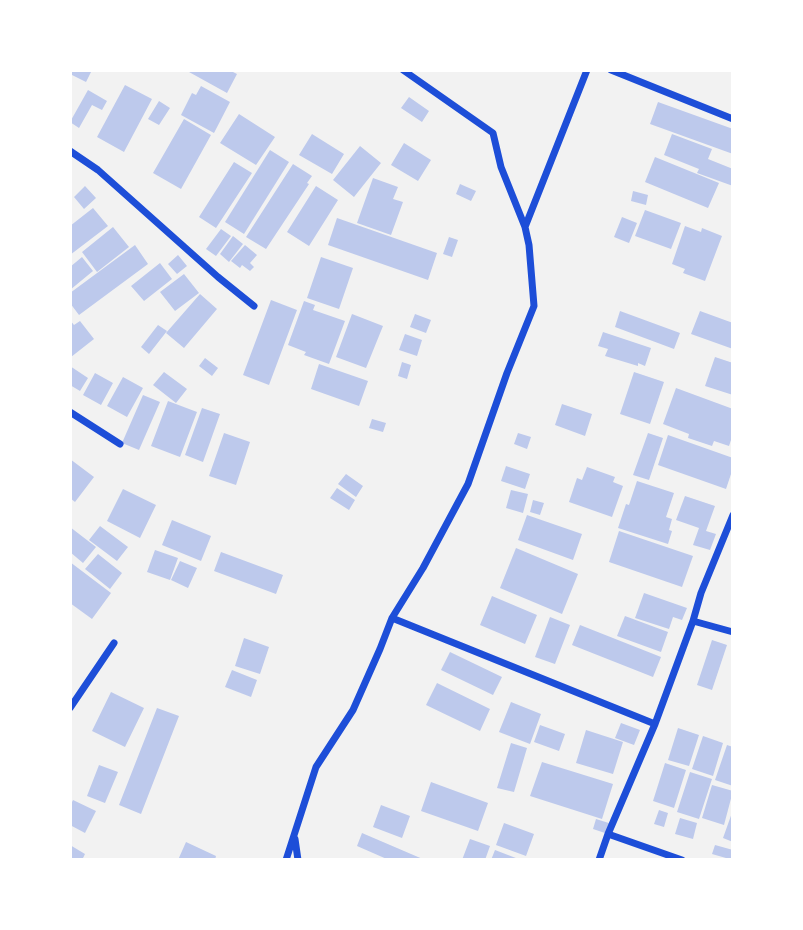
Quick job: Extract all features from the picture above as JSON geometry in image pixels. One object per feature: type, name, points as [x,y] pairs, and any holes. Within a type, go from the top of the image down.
[{"type":"street","points":[[286,860],[316,767],[353,710],[392,618],[423,568],[468,484],[534,306],[529,244],[501,167],[493,133],[403,70]]},
{"type":"street","points":[[525,228],[587,70]]},
{"type":"street","points":[[611,70],[733,119]]},
{"type":"street","points":[[70,151],[98,170],[254,306]]},
{"type":"street","points":[[70,412],[120,444]]},
{"type":"street","points":[[599,860],[654,724],[701,593],[733,514]]},
{"type":"street","points":[[392,618],[654,724]]},
{"type":"street","points":[[693,621],[733,632]]},
{"type":"street","points":[[70,708],[114,643]]},
{"type":"street","points":[[608,834],[682,860]]},
{"type":"street","points":[[294,835],[298,860]]},
{"type":"building","points":[[70,70],[92,70],[86,82],[70,74]]},
{"type":"building","points":[[229,70],[237,74],[227,93],[189,72]]},
{"type":"building","points":[[125,85],[152,99],[124,152],[97,137]]},
{"type":"building","points":[[201,86],[230,102],[214,133],[181,115],[192,93],[196,95]]},
{"type":"building","points":[[88,90],[107,101],[102,110],[92,105],[79,128],[70,122]]},
{"type":"building","points":[[409,97],[429,111],[422,122],[401,108]]},
{"type":"building","points":[[159,101],[170,108],[159,125],[148,119]]},
{"type":"building","points":[[658,102],[733,129],[733,154],[650,124]]},
{"type":"building","points":[[239,114],[275,137],[256,165],[220,143]]},
{"type":"building","points":[[184,119],[211,135],[181,189],[153,173]]},
{"type":"building","points":[[312,134],[344,154],[332,174],[299,155]]},
{"type":"building","points":[[672,134],[712,149],[708,159],[733,169],[733,186],[697,173],[699,169],[664,155]]},
{"type":"building","points":[[404,143],[431,160],[418,181],[391,165]]},
{"type":"building","points":[[360,146],[381,163],[354,197],[333,180]]},
{"type":"building","points":[[270,150],[289,162],[244,234],[225,222]]},
{"type":"building","points":[[655,157],[719,183],[708,208],[645,182]]},
{"type":"building","points":[[234,162],[252,173],[216,228],[199,217]]},
{"type":"building","points":[[293,164],[312,176],[266,249],[246,237]]},
{"type":"building","points":[[373,178],[398,187],[393,199],[403,202],[391,235],[357,223]]},
{"type":"building","points":[[460,184],[476,191],[471,201],[456,194]]},
{"type":"building","points":[[85,186],[96,198],[84,209],[74,197]]},
{"type":"building","points":[[316,186],[338,200],[309,246],[287,232]]},
{"type":"building","points":[[633,191],[648,195],[646,205],[631,201]]},
{"type":"building","points":[[93,208],[108,226],[70,255],[70,226]]},
{"type":"building","points":[[645,210],[681,223],[671,249],[635,236]]},
{"type":"building","points":[[622,217],[637,223],[629,243],[614,237]]},
{"type":"building","points":[[337,218],[437,253],[428,280],[328,245]]},
{"type":"building","points":[[685,226],[701,232],[702,228],[722,236],[705,281],[683,273],[685,269],[672,264]]},
{"type":"building","points":[[113,227],[129,247],[97,272],[82,252]]},
{"type":"building","points":[[221,229],[231,236],[216,256],[206,249]]},
{"type":"building","points":[[233,236],[243,244],[229,262],[220,254]]},
{"type":"building","points":[[449,237],[458,240],[452,257],[443,254]]},
{"type":"building","points":[[135,245],[148,264],[79,315],[70,303],[70,293]]},
{"type":"building","points":[[245,245],[257,255],[250,263],[254,267],[250,271],[231,261]]},
{"type":"building","points":[[178,255],[187,266],[177,274],[168,264]]},
{"type":"building","points":[[82,257],[93,271],[70,290],[70,267]]},
{"type":"building","points":[[321,257],[353,268],[339,309],[307,298]]},
{"type":"building","points":[[160,263],[172,279],[144,301],[131,286]]},
{"type":"building","points":[[184,274],[199,293],[175,311],[160,292]]},
{"type":"building","points":[[200,294],[217,309],[184,348],[166,333]]},
{"type":"building","points":[[271,300],[297,310],[269,385],[243,375]]},
{"type":"building","points":[[304,301],[315,305],[313,310],[345,321],[329,364],[304,355],[306,352],[288,345]]},
{"type":"building","points":[[620,311],[680,333],[674,349],[615,327]]},
{"type":"building","points":[[700,311],[733,323],[733,349],[691,334]]},
{"type":"building","points":[[352,314],[383,326],[366,368],[336,357]]},
{"type":"building","points":[[415,314],[431,320],[426,333],[410,327]]},
{"type":"building","points":[[70,320],[74,325],[80,321],[94,339],[71,357],[70,355]]},
{"type":"building","points":[[158,325],[167,331],[149,354],[141,347]]},
{"type":"building","points":[[603,332],[651,348],[645,366],[605,356],[608,349],[598,346]]},
{"type":"building","points":[[405,334],[422,340],[417,356],[399,350]]},
{"type":"building","points":[[715,357],[733,363],[733,395],[705,386]]},
{"type":"building","points":[[205,358],[218,368],[212,376],[199,366]]},
{"type":"building","points":[[402,362],[411,365],[407,379],[398,376]]},
{"type":"building","points":[[319,364],[368,381],[359,406],[311,389]]},
{"type":"building","points":[[70,366],[88,378],[80,391],[70,385]]},
{"type":"building","points":[[164,372],[187,389],[176,403],[153,385]]},
{"type":"building","points":[[634,372],[664,382],[650,424],[620,414]]},
{"type":"building","points":[[95,373],[113,383],[101,405],[83,395]]},
{"type":"building","points":[[123,377],[143,388],[127,417],[107,406]]},
{"type":"building","points":[[676,388],[733,409],[733,434],[729,446],[714,441],[712,446],[688,438],[689,434],[663,424]]},
{"type":"building","points":[[143,395],[160,402],[139,450],[122,443]]},
{"type":"building","points":[[168,401],[197,412],[180,457],[151,446]]},
{"type":"building","points":[[562,404],[592,414],[585,436],[555,425]]},
{"type":"building","points":[[202,408],[220,414],[203,462],[185,455]]},
{"type":"building","points":[[372,419],[386,423],[383,432],[369,428]]},
{"type":"building","points":[[224,433],[250,442],[236,485],[209,476]]},
{"type":"building","points":[[518,433],[531,437],[527,449],[514,444]]},
{"type":"building","points":[[648,433],[663,438],[649,480],[633,475]]},
{"type":"building","points":[[668,435],[733,458],[733,468],[726,489],[658,465]]},
{"type":"building","points":[[70,459],[94,477],[75,502],[70,498]]},
{"type":"building","points":[[506,466],[530,474],[525,489],[501,481]]},
{"type":"building","points":[[587,467],[615,477],[613,482],[623,486],[612,517],[569,502],[577,478],[582,480]]},
{"type":"building","points":[[346,474],[363,486],[356,497],[338,484]]},
{"type":"building","points":[[637,481],[674,493],[666,517],[672,519],[668,544],[618,528]]},
{"type":"building","points":[[337,488],[355,500],[349,510],[330,498]]},
{"type":"building","points":[[123,489],[156,505],[140,538],[107,521]]},
{"type":"building","points":[[511,490],[528,494],[523,513],[506,508]]},
{"type":"building","points":[[685,496],[715,506],[706,531],[716,534],[710,550],[693,545],[699,528],[676,520]]},
{"type":"building","points":[[533,500],[544,503],[540,515],[530,512]]},
{"type":"building","points":[[527,515],[582,534],[573,560],[518,540]]},
{"type":"building","points":[[172,520],[211,536],[201,561],[162,545]]},
{"type":"building","points":[[100,526],[128,547],[117,561],[89,540]]},
{"type":"building","points":[[70,527],[96,547],[83,563],[70,552]]},
{"type":"building","points":[[619,531],[693,556],[682,587],[609,562]]},
{"type":"building","points":[[516,548],[578,574],[562,614],[500,588]]},
{"type":"building","points":[[155,550],[178,558],[170,580],[147,572]]},
{"type":"building","points":[[221,552],[283,575],[276,594],[214,571]]},
{"type":"building","points":[[98,554],[122,573],[110,589],[85,569]]},
{"type":"building","points":[[180,561],[197,568],[188,588],[171,580]]},
{"type":"building","points":[[70,562],[111,593],[92,619],[70,603]]},
{"type":"building","points":[[644,593],[687,608],[682,620],[673,617],[669,629],[635,618]]},
{"type":"building","points":[[492,596],[537,615],[525,644],[480,625]]},
{"type":"building","points":[[625,616],[668,632],[661,652],[617,636]]},
{"type":"building","points":[[550,617],[570,625],[555,664],[535,657]]},
{"type":"building","points":[[580,625],[661,657],[653,677],[572,645]]},
{"type":"building","points":[[244,638],[269,647],[260,674],[235,666]]},
{"type":"building","points":[[712,640],[727,645],[712,690],[697,685]]},
{"type":"building","points":[[450,652],[502,677],[493,695],[441,670]]},
{"type":"building","points":[[232,670],[257,680],[251,697],[225,687]]},
{"type":"building","points":[[437,683],[490,709],[480,731],[426,705]]},
{"type":"building","points":[[111,692],[144,708],[125,747],[92,731]]},
{"type":"building","points":[[511,702],[541,714],[530,744],[499,732]]},
{"type":"building","points":[[157,708],[179,716],[141,814],[119,805]]},
{"type":"building","points":[[621,723],[640,730],[634,745],[615,738]]},
{"type":"building","points":[[540,725],[565,734],[559,751],[534,742]]},
{"type":"building","points":[[678,728],[699,735],[689,766],[668,760]]},
{"type":"building","points":[[586,730],[623,742],[613,774],[576,763]]},
{"type":"building","points":[[703,736],[723,743],[713,776],[692,769]]},
{"type":"building","points":[[511,743],[527,748],[514,792],[497,788]]},
{"type":"building","points":[[727,745],[733,747],[733,786],[715,780]]},
{"type":"building","points":[[542,762],[613,784],[602,819],[530,796]]},
{"type":"building","points":[[665,763],[686,770],[674,808],[653,801]]},
{"type":"building","points":[[99,765],[118,772],[105,803],[87,796]]},
{"type":"building","points":[[690,772],[712,779],[699,819],[677,812]]},
{"type":"building","points":[[431,782],[488,803],[478,831],[421,811]]},
{"type":"building","points":[[712,785],[733,791],[724,825],[702,818]]},
{"type":"building","points":[[73,800],[96,811],[85,833],[70,825],[70,806]]},
{"type":"building","points":[[381,805],[410,816],[402,838],[373,827]]},
{"type":"building","points":[[659,810],[668,813],[664,827],[654,824]]},
{"type":"building","points":[[733,810],[733,842],[723,838]]},
{"type":"building","points":[[680,818],[697,823],[693,839],[675,834]]},
{"type":"building","points":[[596,819],[612,824],[608,834],[593,829]]},
{"type":"building","points":[[504,823],[534,834],[526,856],[496,845]]},
{"type":"building","points":[[362,833],[425,860],[389,860],[357,846]]},
{"type":"building","points":[[470,839],[490,846],[485,860],[462,860]]},
{"type":"building","points":[[186,842],[216,856],[215,860],[178,860]]},
{"type":"building","points":[[70,845],[85,854],[82,860],[70,860]]},
{"type":"building","points":[[715,845],[733,850],[733,860],[712,854]]},
{"type":"building","points":[[495,850],[521,860],[491,860]]}]
